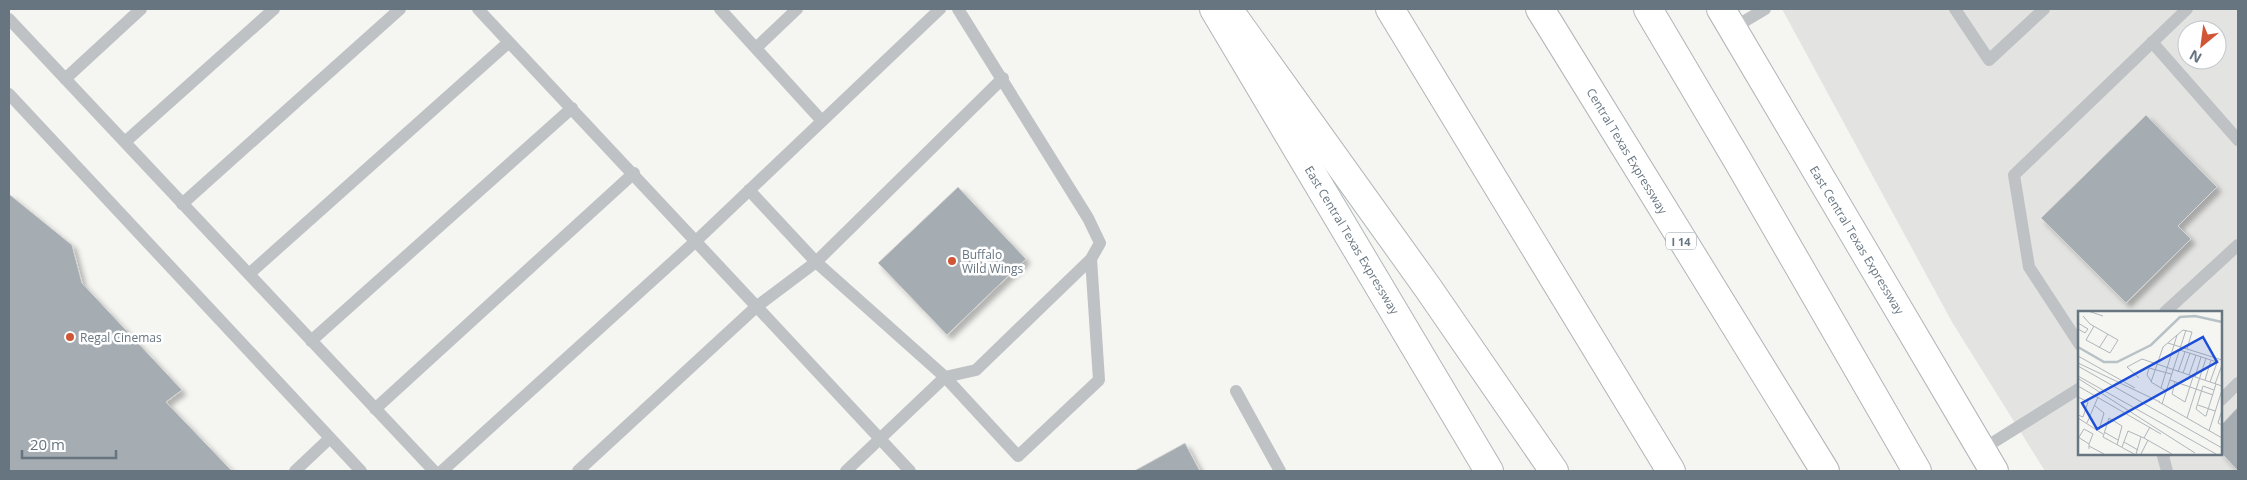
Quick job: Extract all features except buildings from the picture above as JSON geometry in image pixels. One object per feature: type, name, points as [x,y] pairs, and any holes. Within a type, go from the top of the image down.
[{"type":"main road","name":"East Central Texas Expressway","points":[[1214,9],[1481,468]]},
{"type":"main road","points":[[1228,9],[1428,288],[1554,471]]},
{"type":"main road","points":[[1390,9],[1671,471]]},
{"type":"main road","name":"Central Texas Expressway","points":[[1540,9],[1825,471]]},
{"type":"main road","points":[[1648,9],[1738,161],[1916,471]]},
{"type":"main road","name":"East Central Texas Expressway","points":[[1727,19],[1987,461]]},
{"type":"lane","points":[[65,79],[141,9]]},
{"type":"lane","points":[[125,142],[274,9]]},
{"type":"lane","points":[[182,204],[400,9]]},
{"type":"lane","points":[[478,9],[697,240],[756,307],[910,471]]},
{"type":"lane","points":[[720,9],[822,120]]},
{"type":"lane","points":[[756,48],[797,9]]},
{"type":"lane","points":[[442,471],[697,240],[940,9]]},
{"type":"lane","points":[[846,471],[945,377],[976,370],[1091,260],[1100,243],[1088,218],[1003,78],[958,9]]},
{"type":"lane","points":[[1727,19],[1765,9]]},
{"type":"lane","points":[[1956,9],[1989,60],[2044,9]]},
{"type":"lane","points":[[2078,342],[2029,267],[2014,175],[2187,9]]},
{"type":"lane","points":[[9,19],[434,471]]},
{"type":"lane","points":[[249,274],[509,42]]},
{"type":"lane","points":[[2152,42],[2238,140]]},
{"type":"lane","points":[[578,471],[756,307],[816,262],[1003,78]]},
{"type":"lane","points":[[9,94],[361,471]]},
{"type":"lane","points":[[311,341],[572,108]]},
{"type":"lane","points":[[374,409],[634,173]]},
{"type":"lane","points":[[749,190],[816,262],[945,377],[1018,456],[1099,380],[1091,260]]},
{"type":"lane","points":[[2166,311],[2238,245]]},
{"type":"lane","points":[[2222,399],[2238,383]]},
{"type":"lane","points":[[1987,461],[2078,390]]},
{"type":"lane","points":[[1236,391],[1280,471]]},
{"type":"lane","points":[[295,471],[330,438]]},
{"type":"lane","points":[[2164,455],[2167,471]]},
{"type":"shaded area","points":[[1782,9],[2238,9],[2238,471],[2045,471],[1952,322]]},
{"type":"place","name":"Buffalo Wild Wings","points":[[952,261]]},
{"type":"place","name":"Regal Cinemas","points":[[70,337]]}]
